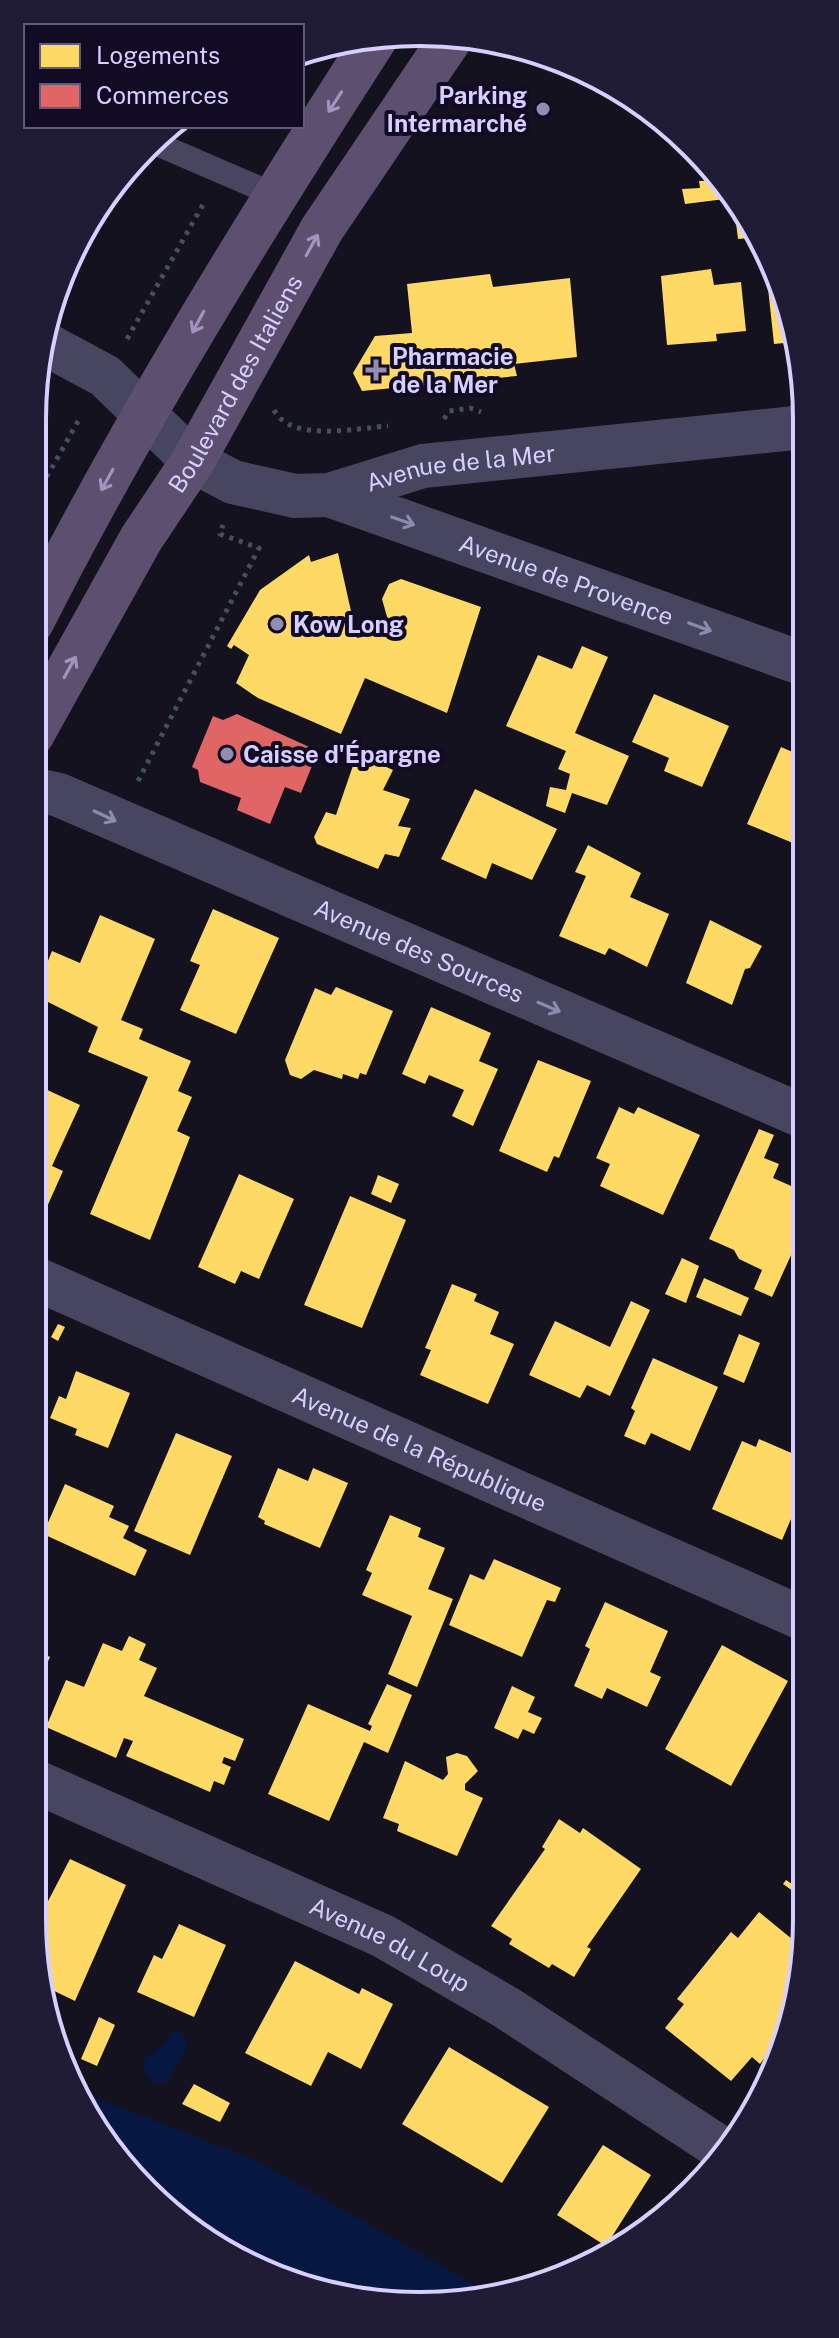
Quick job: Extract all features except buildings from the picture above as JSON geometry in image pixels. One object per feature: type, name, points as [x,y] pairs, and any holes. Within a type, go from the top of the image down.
[{"type":"main road","name":"Boulevard des Italiens","points":[[46,710],[141,539],[193,461],[322,229],[445,47]]},
{"type":"main road","points":[[46,596],[145,412],[275,195],[368,49]]},
{"type":"street","name":"Avenue de la Mer","points":[[53,348],[105,376],[193,461],[233,482],[295,496],[329,495],[423,466],[793,428]]},
{"type":"street","name":"Avenue de Provence","points":[[329,495],[793,660]]},
{"type":"street","name":"Avenue des Sources","points":[[46,792],[59,795],[793,1112]]},
{"type":"street","name":"Avenue de la République","points":[[46,1283],[793,1614]]},
{"type":"street","name":"Avenue du Loup","points":[[46,1786],[383,1936],[507,2008],[716,2145]]},
{"type":"lane","points":[[164,147],[275,195]]},
{"type":"path","points":[[123,345],[187,239],[219,172]]},
{"type":"path","points":[[46,478],[86,408]]},
{"type":"path","points":[[268,425],[275,413]]},
{"type":"path","points":[[126,776],[138,781],[259,548],[220,534],[233,482]]},
{"type":"water","points":[[179,2031],[187,2040],[185,2052],[166,2082],[153,2082],[144,2074],[145,2058],[167,2042],[172,2032]]},
{"type":"water","points":[[91,2096],[257,2161],[478,2287],[444,2291],[371,2289],[299,2272],[254,2253],[192,2215],[155,2183],[123,2146]]},
{"type":"place","name":"Parking Intermarché","points":[[543,109]]},
{"type":"place","name":"Pharmacie de la Mer","points":[[376,370]]},
{"type":"place","name":"Kow Long","points":[[277,624]]},
{"type":"place","name":"Caisse d'Épargne","points":[[227,754]]}]
